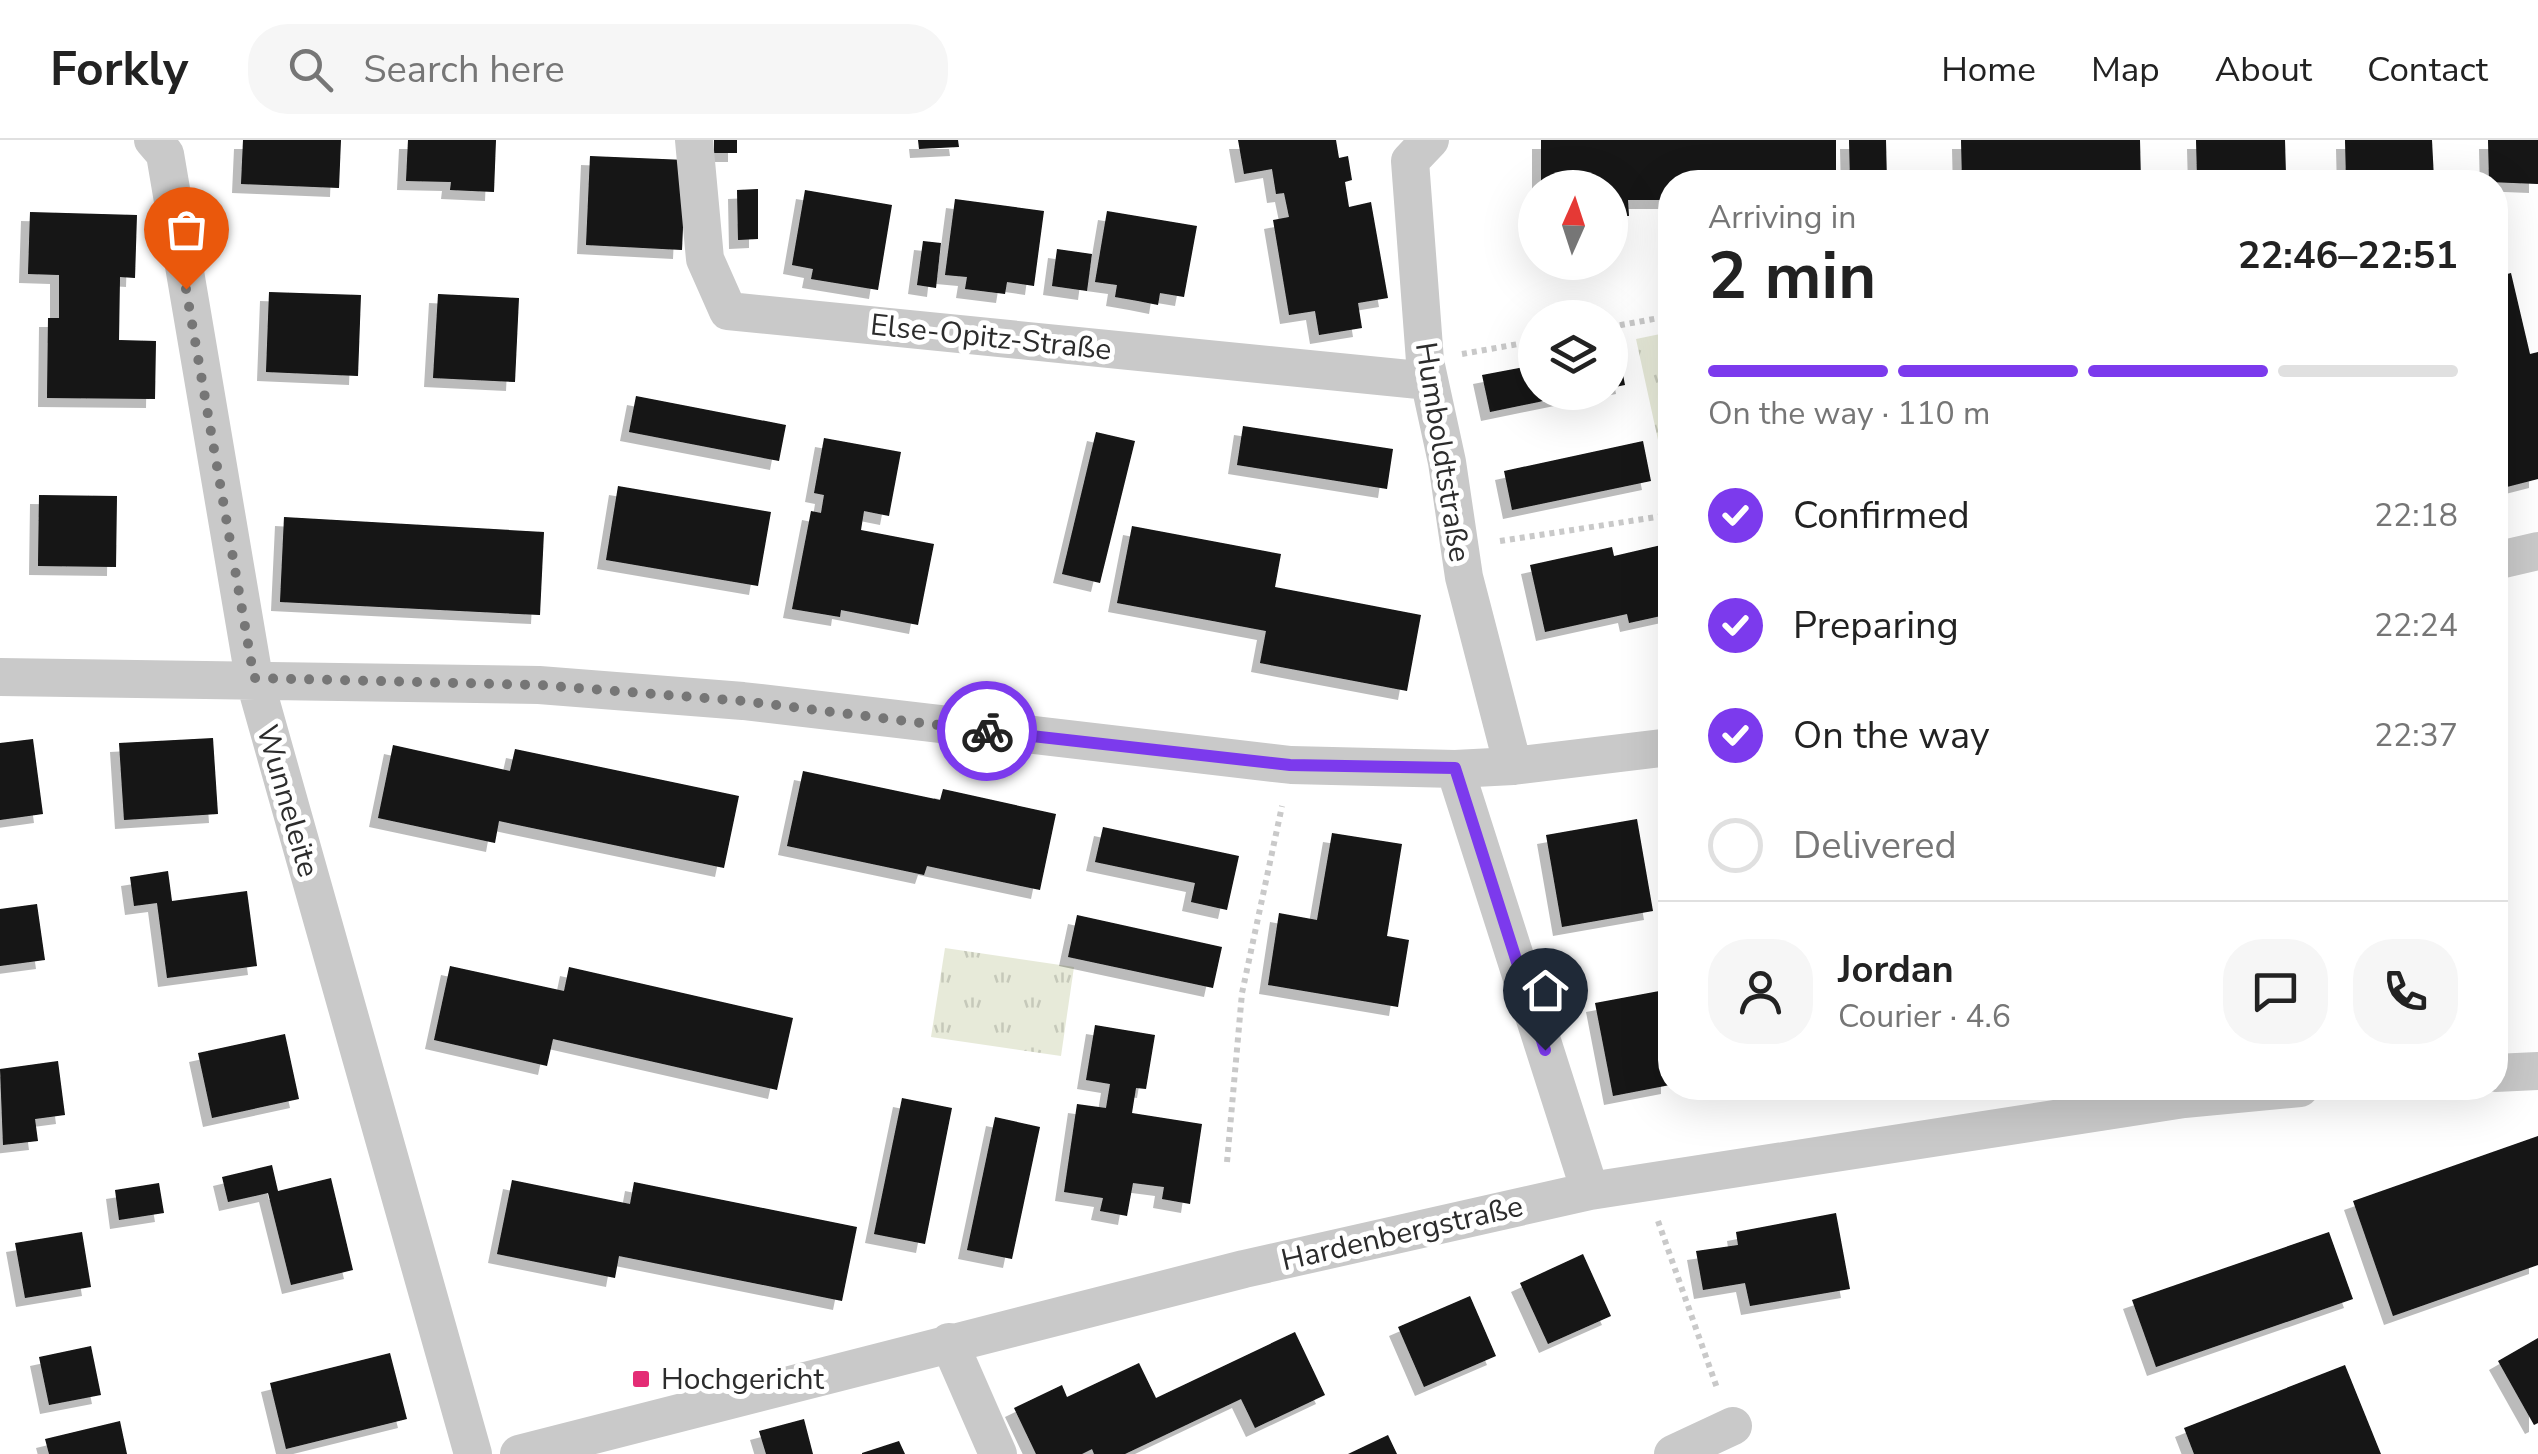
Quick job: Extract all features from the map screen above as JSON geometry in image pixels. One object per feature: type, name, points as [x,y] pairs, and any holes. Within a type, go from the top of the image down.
[{"type":"street","name":"Wunneleite","points":[[153,140],[165,154],[254,678],[473,1454]]},
{"type":"street","name":"Else-Opitz-Straße","points":[[694,140],[704,259],[728,311],[1427,371]]},
{"type":"street","name":"Humboldtstraße","points":[[1414,147],[1427,371],[1447,462],[1464,577],[1513,766]]},
{"type":"street","points":[[2508,558],[2538,551]]},
{"type":"street","points":[[0,677],[539,685],[743,701],[1290,765],[1513,766],[1658,748]]},
{"type":"street","points":[[1455,768],[1590,1191]]},
{"type":"street","points":[[2508,1072],[2538,1071]]},
{"type":"street","name":"Hardenbergstraße","points":[[520,1454],[1244,1268],[1590,1191],[2177,1100]]},
{"type":"street","points":[[949,1342],[998,1454]]},
{"type":"street","points":[[1673,1454],[1733,1426]]},
{"type":"path","points":[[1628,324],[1658,318]]},
{"type":"path","points":[[1427,371],[1518,346]]},
{"type":"path","points":[[1459,547],[1658,517]]},
{"type":"path","points":[[1227,1162],[1242,993],[1290,765]]},
{"type":"path","points":[[1644,1182],[1733,1426]]},
{"type":"green space","points":[[1658,334],[1658,440],[1636,339]]},
{"type":"green space","points":[[945,948],[1074,967],[1061,1056],[931,1037]]},
{"type":"building","points":[[243,140],[341,140],[339,188],[241,184]]},
{"type":"building","points":[[408,140],[496,140],[494,192],[450,190],[451,182],[406,181]]},
{"type":"building","points":[[714,140],[737,140],[737,153],[714,153]]},
{"type":"building","points":[[918,140],[958,140],[959,147],[919,149]]},
{"type":"building","points":[[1238,140],[1336,140],[1339,158],[1348,156],[1352,180],[1345,182],[1349,207],[1371,202],[1388,298],[1358,303],[1362,328],[1319,335],[1315,311],[1289,315],[1273,220],[1289,217],[1284,193],[1276,194],[1272,169],[1244,174]]},
{"type":"building","points":[[1541,140],[1836,140],[1836,170],[1658,170],[1658,200],[1628,200],[1628,170],[1541,170]]},
{"type":"building","points":[[1849,140],[1886,140],[1887,170],[1850,170]]},
{"type":"building","points":[[1961,140],[2140,140],[2141,170],[1962,170]]},
{"type":"building","points":[[2196,140],[2285,140],[2286,170],[2197,170]]},
{"type":"building","points":[[2345,140],[2432,140],[2434,170],[2346,170]]},
{"type":"building","points":[[2488,140],[2538,140],[2538,184],[2508,183],[2508,170],[2489,170]]},
{"type":"building","points":[[590,156],[686,160],[682,250],[586,245]]},
{"type":"building","points":[[758,189],[758,239],[738,240],[737,190]]},
{"type":"building","points":[[805,190],[892,205],[878,290],[811,279],[813,269],[792,265]]},
{"type":"building","points":[[955,199],[1044,211],[1034,286],[1007,282],[1005,294],[965,289],[967,277],[945,275]]},
{"type":"building","points":[[1107,211],[1197,226],[1184,297],[1160,293],[1158,305],[1115,297],[1117,285],[1095,282]]},
{"type":"building","points":[[30,212],[137,215],[135,278],[120,277],[119,340],[156,341],[155,399],[47,398],[48,318],[59,318],[59,275],[28,274]]},
{"type":"building","points":[[923,241],[941,243],[936,288],[917,285]]},
{"type":"building","points":[[1057,249],[1092,254],[1087,291],[1052,286]]},
{"type":"building","points":[[2511,273],[2530,354],[2538,352],[2538,479],[2508,487]]},
{"type":"building","points":[[269,292],[361,295],[358,376],[266,372]]},
{"type":"building","points":[[438,294],[519,298],[515,382],[433,378]]},
{"type":"building","points":[[1518,368],[1518,406],[1490,412],[1482,375]]},
{"type":"building","points":[[636,396],[786,425],[779,461],[629,432]]},
{"type":"building","points":[[1243,426],[1393,449],[1387,489],[1237,465]]},
{"type":"building","points":[[1096,432],[1135,441],[1100,583],[1062,574]]},
{"type":"building","points":[[824,438],[901,452],[889,516],[864,511],[861,530],[934,544],[918,625],[841,610],[840,617],[792,609],[811,511],[821,513],[824,495],[814,493]]},
{"type":"building","points":[[1643,441],[1651,481],[1512,510],[1504,471]]},
{"type":"building","points":[[618,486],[771,512],[758,586],[606,560]]},
{"type":"building","points":[[39,495],[117,496],[116,567],[38,566]]},
{"type":"building","points":[[284,517],[544,532],[540,615],[280,602]]},
{"type":"building","points":[[1132,526],[1281,554],[1275,587],[1421,615],[1407,691],[1260,663],[1266,631],[1117,603]]},
{"type":"building","points":[[1658,546],[1658,617],[1629,623],[1627,614],[1545,632],[1530,565],[1612,547],[1614,556]]},
{"type":"building","points":[[213,738],[218,814],[124,820],[119,743]]},
{"type":"building","points":[[33,739],[43,814],[0,820],[0,743]]},
{"type":"building","points":[[393,745],[510,771],[515,749],[739,796],[724,868],[499,821],[495,843],[378,818]]},
{"type":"building","points":[[803,771],[940,800],[943,789],[1056,814],[1040,890],[927,866],[924,875],[787,846]]},
{"type":"building","points":[[1637,819],[1653,911],[1562,927],[1546,835]]},
{"type":"building","points":[[1103,827],[1239,856],[1227,910],[1191,902],[1195,883],[1095,862]]},
{"type":"building","points":[[1332,833],[1402,844],[1387,936],[1409,940],[1398,1007],[1268,985],[1279,913],[1317,920]]},
{"type":"building","points":[[168,871],[172,901],[247,891],[257,966],[167,978],[157,903],[134,906],[130,877]]},
{"type":"building","points":[[37,904],[45,960],[0,966],[0,909]]},
{"type":"building","points":[[1077,915],[1222,947],[1213,988],[1068,957]]},
{"type":"building","points":[[450,966],[564,991],[569,967],[793,1018],[777,1090],[553,1039],[547,1066],[434,1040]]},
{"type":"building","points":[[1658,991],[1658,1087],[1613,1096],[1595,1003]]},
{"type":"building","points":[[1095,1025],[1155,1035],[1146,1089],[1136,1088],[1132,1113],[1202,1124],[1190,1204],[1162,1199],[1164,1187],[1133,1183],[1127,1216],[1100,1211],[1103,1198],[1064,1192],[1077,1104],[1106,1108],[1110,1084],[1086,1080]]},
{"type":"building","points":[[285,1034],[299,1099],[212,1118],[198,1053]]},
{"type":"building","points":[[58,1061],[65,1115],[35,1119],[38,1141],[3,1145],[0,1069]]},
{"type":"building","points":[[902,1098],[952,1108],[925,1244],[874,1234]]},
{"type":"building","points":[[995,1117],[1040,1127],[1012,1259],[967,1250]]},
{"type":"building","points":[[2538,1136],[2538,1265],[2393,1316],[2353,1201]]},
{"type":"building","points":[[272,1165],[278,1191],[331,1178],[353,1270],[291,1285],[268,1193],[228,1202],[222,1177]]},
{"type":"building","points":[[512,1180],[630,1204],[634,1182],[857,1227],[842,1301],[619,1256],[615,1278],[497,1254]]},
{"type":"building","points":[[159,1183],[164,1213],[119,1220],[115,1190]]},
{"type":"building","points":[[1836,1213],[1850,1289],[1750,1306],[1745,1283],[1703,1290],[1696,1251],[1738,1245],[1736,1232]]},
{"type":"building","points":[[82,1232],[91,1287],[25,1298],[15,1243]]},
{"type":"building","points":[[2329,1232],[2353,1299],[2156,1367],[2132,1300]]},
{"type":"building","points":[[1583,1254],[1611,1316],[1548,1344],[1520,1283]]},
{"type":"building","points":[[1470,1296],[1496,1356],[1424,1387],[1398,1327]]},
{"type":"building","points":[[1295,1332],[1325,1395],[1255,1428],[1241,1399],[1125,1454],[1094,1454],[1092,1449],[1082,1454],[1036,1454],[1014,1408],[1062,1385],[1067,1397],[1139,1363],[1156,1398]]},
{"type":"building","points":[[2538,1338],[2538,1423],[2534,1425],[2498,1361]]},
{"type":"building","points":[[91,1346],[101,1395],[49,1405],[39,1357]]},
{"type":"building","points":[[390,1353],[407,1419],[286,1449],[270,1383]]},
{"type":"building","points":[[2345,1365],[2381,1454],[2194,1454],[2184,1428]]},
{"type":"building","points":[[804,1419],[813,1454],[766,1454],[759,1431]]},
{"type":"building","points":[[120,1421],[127,1454],[49,1454],[45,1439]]},
{"type":"building","points":[[1388,1435],[1397,1454],[1348,1454]]},
{"type":"building","points":[[899,1441],[905,1454],[862,1454],[862,1453]]},
{"type":"way so far","points":[[186,289],[254,678],[539,685],[743,701],[987,731]]},
{"type":"place","name":"Hochgericht","points":[[641,1379]]},
{"type":"route","points":[[987,731],[1290,765],[1455,768],[1545,1050]]}]
